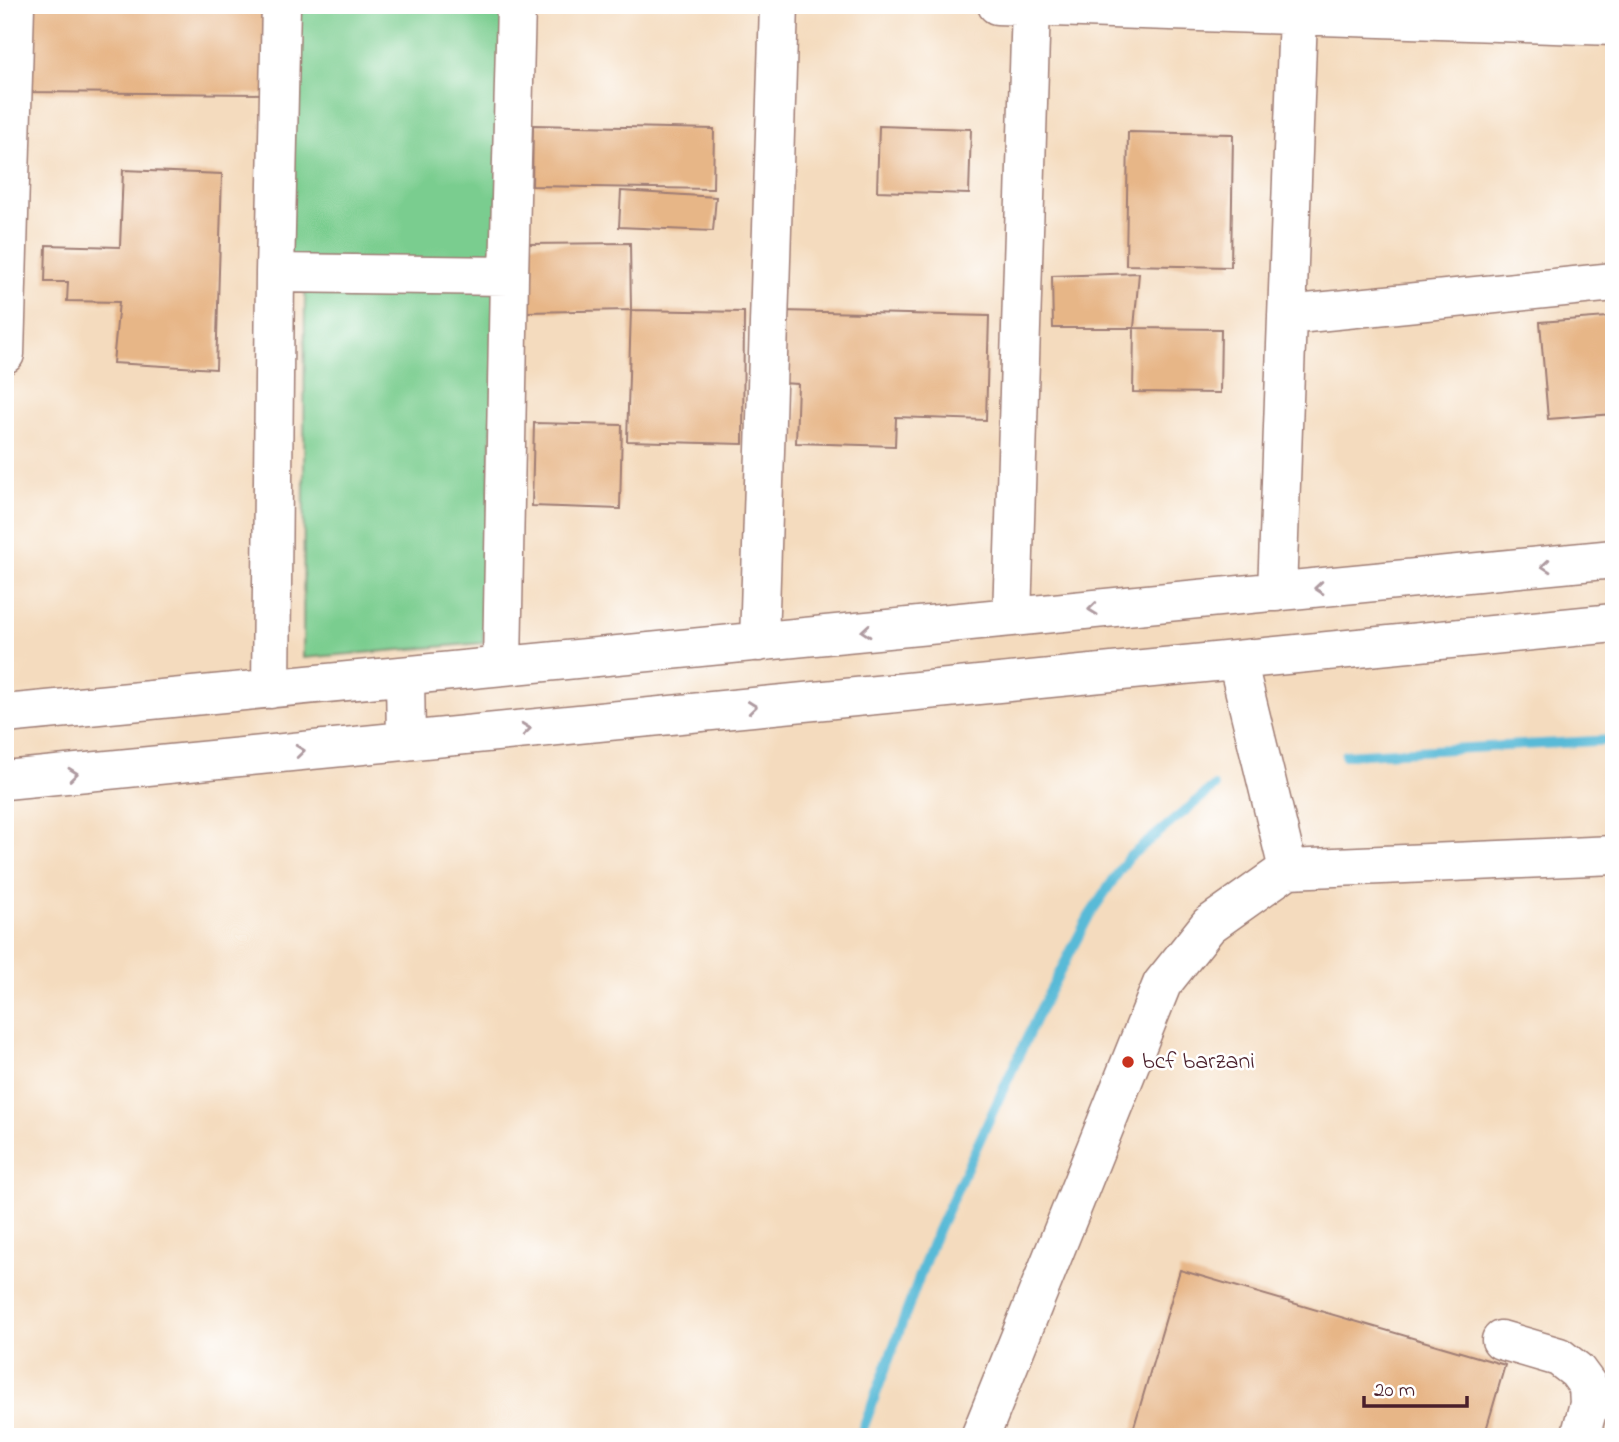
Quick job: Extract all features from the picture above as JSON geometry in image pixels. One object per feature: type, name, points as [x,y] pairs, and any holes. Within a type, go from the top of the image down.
[{"type":"street","points":[[5,354],[15,5]]},
{"type":"street","points":[[271,689],[281,5]]},
{"type":"street","points":[[502,666],[516,5]]},
{"type":"street","points":[[759,642],[779,5]]},
{"type":"street","points":[[1012,617],[1014,6],[1153,8],[1298,15],[1408,12],[1614,26]]},
{"type":"street","points":[[1277,592],[1298,15]]},
{"type":"street","points":[[275,273],[509,276]]},
{"type":"street","points":[[1287,315],[1614,282]]},
{"type":"street","points":[[5,714],[1614,559]]},
{"type":"street","points":[[5,780],[1614,623]]},
{"type":"street","points":[[1237,660],[1288,869]]},
{"type":"street","points":[[405,676],[406,741]]},
{"type":"street","points":[[980,1437],[1162,984],[1209,925],[1288,869],[1614,855]]},
{"type":"street","points":[[1501,1340],[1559,1357],[1577,1371],[1588,1386],[1589,1404],[1580,1437]]},
{"type":"green space","points":[[296,5],[506,5],[499,265],[289,259]]},
{"type":"green space","points":[[498,282],[483,643],[303,658],[305,283]]},
{"type":"building","points":[[28,5],[270,5],[269,94],[27,92]]},
{"type":"building","points":[[533,125],[714,129],[713,189],[532,186]]},
{"type":"building","points":[[879,126],[971,129],[969,194],[877,191]]},
{"type":"building","points":[[1128,132],[1233,134],[1231,267],[1126,265]]},
{"type":"building","points":[[123,170],[222,174],[216,369],[113,363],[119,302],[67,301],[68,282],[45,282],[46,245],[120,247]]},
{"type":"building","points":[[621,191],[716,197],[713,231],[619,227]]},
{"type":"building","points":[[630,243],[631,310],[525,312],[526,244]]},
{"type":"building","points":[[1139,273],[1134,328],[1053,328],[1052,276]]},
{"type":"building","points":[[631,310],[744,312],[743,444],[627,441]]},
{"type":"building","points":[[782,311],[989,316],[986,420],[896,417],[895,446],[796,443],[798,384],[781,383]]},
{"type":"building","points":[[1607,317],[1614,414],[1548,419],[1540,322]]},
{"type":"building","points":[[1134,328],[1221,329],[1220,393],[1133,392]]},
{"type":"building","points":[[534,423],[622,425],[620,509],[532,506]]},
{"type":"building","points":[[1180,1270],[1505,1365],[1484,1437],[1131,1437]]},
{"type":"waterway","points":[[1345,755],[1614,740]]},
{"type":"waterway","points":[[860,1437],[932,1243],[1038,1014],[1089,916],[1128,858],[1214,787]]},
{"type":"place","name":"bcf barzani","points":[[1128,1062]]}]
